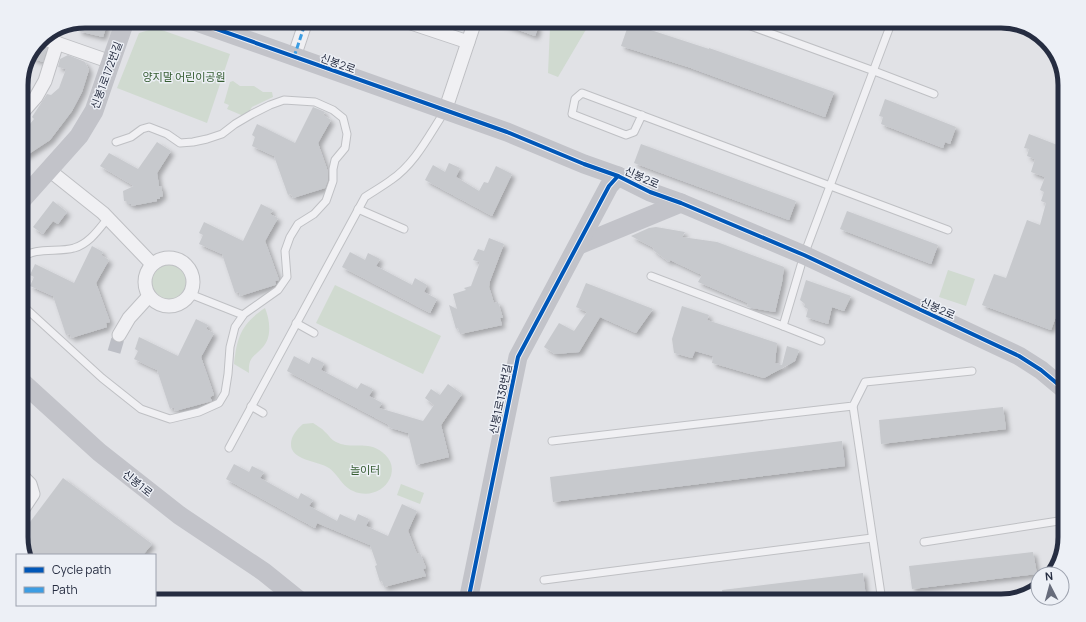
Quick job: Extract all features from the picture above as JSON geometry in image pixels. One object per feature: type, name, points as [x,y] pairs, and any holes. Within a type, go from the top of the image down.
[{"type":"street","name":"신봉1로172번길","points":[[28,193],[79,136],[94,111],[123,28]]},
{"type":"street","name":"신봉2로","points":[[213,28],[507,132],[584,164],[618,176],[650,192],[681,203],[804,255],[1019,356],[1041,370],[1058,384]]},
{"type":"street","points":[[294,57],[304,28]]},
{"type":"street","points":[[426,28],[468,42]]},
{"type":"street","points":[[445,111],[473,28]]},
{"type":"street","points":[[50,41],[111,62]]},
{"type":"street","points":[[28,106],[36,97],[45,81],[57,43]]},
{"type":"street","points":[[49,170],[93,204],[152,264]]},
{"type":"street","name":"신봉1로138번길","points":[[469,594],[518,357],[579,245],[609,186],[618,176]]},
{"type":"street","points":[[579,245],[681,203]]},
{"type":"street","points":[[168,258],[176,259],[184,263],[193,277],[193,285],[190,294],[179,305],[164,306],[156,304],[149,296],[144,285],[144,277],[147,270],[152,264],[159,260],[168,258]]},
{"type":"street","points":[[119,335],[129,318],[149,296]]},
{"type":"street","name":"신봉1로","points":[[28,388],[99,452],[179,515],[264,572],[291,594]]},
{"type":"street","points":[[28,482],[33,494],[28,502]]},
{"type":"lane","points":[[757,28],[874,70],[934,94]]},
{"type":"lane","points":[[783,326],[804,255],[889,28]]},
{"type":"lane","points":[[642,115],[634,132],[626,135],[572,114],[575,99],[582,93],[642,115],[948,230]]},
{"type":"lane","points":[[28,310],[102,378],[141,409],[170,419],[199,412],[219,403],[225,393],[230,348],[235,327],[243,315],[278,290],[287,277],[285,251],[290,237],[298,224],[314,214],[326,200],[333,181],[333,169],[336,160],[345,148],[347,134],[343,118],[333,110],[315,102],[284,100],[270,105],[234,124],[222,134],[207,139],[180,143],[167,134],[149,127],[142,129],[131,137],[116,142]]},
{"type":"lane","points":[[229,448],[365,197],[392,180],[407,166],[445,111]]},
{"type":"lane","points":[[358,209],[404,229]]},
{"type":"lane","points":[[28,254],[39,250],[55,251],[75,248],[87,242],[108,218]]},
{"type":"lane","points":[[651,276],[821,341]]},
{"type":"lane","points":[[190,294],[243,315]]},
{"type":"lane","points":[[296,323],[314,333]]},
{"type":"lane","points":[[881,594],[853,406],[864,382],[972,371]]},
{"type":"lane","points":[[251,406],[263,413]]},
{"type":"lane","points":[[552,441],[853,406]]},
{"type":"lane","points":[[924,542],[1058,521]]},
{"type":"lane","points":[[544,580],[872,538]]},
{"type":"green space","name":"양지말 어린이공원","points":[[156,28],[230,54],[207,123],[117,88],[139,33]]},
{"type":"green space","points":[[550,28],[587,28],[558,77],[548,73]]},
{"type":"green space","points":[[233,81],[240,86],[254,86],[263,92],[272,92],[273,97],[252,107],[246,117],[227,109],[229,105],[224,103],[230,82]]},
{"type":"green space","points":[[169,259],[182,263],[188,269],[192,282],[188,295],[182,301],[169,305],[156,301],[150,295],[146,282],[150,269],[156,263]]},
{"type":"green space","points":[[948,270],[975,279],[966,306],[939,297]]},
{"type":"green space","points":[[335,285],[441,336],[423,374],[316,323]]},
{"type":"green space","points":[[265,308],[269,323],[268,338],[263,347],[251,360],[249,373],[234,364],[237,346],[245,326]]},
{"type":"green space","name":"놀이터","points":[[313,423],[336,442],[348,445],[371,446],[382,452],[389,459],[392,466],[388,481],[383,487],[376,492],[368,494],[353,491],[349,489],[329,468],[295,454],[291,444],[292,438],[303,424]]},
{"type":"green space","points":[[401,484],[424,493],[420,504],[397,495]]},
{"type":"building","points":[[106,28],[103,37],[78,31],[79,29]]},
{"type":"building","points":[[513,28],[538,28],[535,36]]},
{"type":"building","points":[[627,28],[644,28],[709,48],[834,92],[825,117],[688,67],[621,46]]},
{"type":"building","points":[[44,47],[47,48],[43,62],[34,59]]},
{"type":"building","points":[[68,55],[85,62],[89,70],[82,92],[72,111],[50,140],[28,154],[28,126],[34,119],[32,117],[47,94],[51,95],[59,88],[66,69],[58,67],[60,59]]},
{"type":"building","points":[[885,99],[956,127],[950,144],[945,142],[943,148],[881,124],[883,117],[879,116]]},
{"type":"building","points":[[313,107],[325,112],[323,115],[331,120],[318,143],[328,172],[328,180],[325,188],[293,198],[291,194],[288,195],[274,156],[252,146],[255,137],[252,135],[257,124],[295,143]]},
{"type":"building","points":[[1029,134],[1058,145],[1058,311],[1051,330],[982,305],[994,274],[1006,278],[1027,220],[1040,225],[1046,203],[1041,201],[1044,192],[1040,190],[1045,177],[1031,172],[1035,159],[1027,156],[1029,149],[1024,148]]},
{"type":"building","points":[[157,142],[171,151],[157,173],[159,186],[161,186],[163,196],[160,197],[160,199],[157,199],[157,201],[131,206],[131,204],[127,204],[127,201],[124,201],[123,191],[134,186],[100,166],[109,153],[138,169]]},
{"type":"building","points":[[641,144],[796,201],[789,220],[634,163]]},
{"type":"building","points":[[449,163],[460,168],[456,177],[479,191],[484,182],[488,183],[496,166],[512,174],[492,216],[425,180],[433,165],[445,172]]},
{"type":"building","points":[[53,201],[67,212],[58,224],[53,221],[43,234],[33,227]]},
{"type":"building","points":[[261,204],[273,210],[270,214],[278,218],[265,241],[279,280],[275,281],[275,285],[240,296],[239,292],[235,293],[222,254],[199,244],[203,235],[199,233],[204,222],[243,241]]},
{"type":"building","points":[[847,211],[938,245],[931,264],[840,229]]},
{"type":"building","points":[[656,227],[685,232],[682,237],[717,242],[784,267],[775,312],[747,307],[748,303],[698,282],[702,275],[670,260],[669,262],[653,250],[654,248],[631,236],[649,228]]},
{"type":"building","points":[[489,238],[504,244],[489,287],[494,303],[498,302],[503,318],[500,318],[502,325],[460,334],[458,328],[456,329],[449,305],[457,309],[453,294],[466,290],[464,288],[471,286],[480,262],[473,260],[478,249],[484,251]]},
{"type":"building","points":[[92,246],[103,252],[101,255],[109,260],[96,283],[110,322],[106,323],[107,327],[71,338],[70,334],[66,335],[53,296],[30,286],[34,277],[30,275],[35,264],[74,283]]},
{"type":"building","points":[[350,252],[365,260],[368,253],[380,259],[376,266],[412,285],[415,278],[427,285],[424,292],[437,299],[430,313],[342,267]]},
{"type":"building","points":[[806,280],[851,296],[844,311],[832,307],[828,324],[806,317],[808,309],[804,307],[805,304],[800,300]]},
{"type":"building","points":[[586,283],[653,309],[636,333],[600,317],[579,352],[555,354],[544,347],[559,323],[574,331],[587,312],[576,307]]},
{"type":"building","points":[[682,306],[709,315],[707,320],[777,343],[775,363],[782,365],[787,346],[799,350],[795,361],[764,378],[712,363],[713,356],[695,351],[692,358],[674,353],[672,339]]},
{"type":"building","points":[[196,319],[208,325],[206,329],[214,333],[201,357],[214,395],[210,397],[212,401],[175,411],[174,407],[170,409],[157,370],[134,359],[138,351],[135,349],[139,337],[178,356]]},
{"type":"building","points":[[294,356],[309,364],[312,357],[324,363],[321,370],[357,389],[361,383],[373,389],[369,396],[382,403],[379,408],[423,421],[434,405],[425,398],[431,389],[440,395],[448,384],[462,394],[441,425],[449,457],[416,465],[408,433],[388,427],[389,425],[287,371]]},
{"type":"building","points":[[1003,407],[1006,429],[881,444],[879,420]]},
{"type":"building","points":[[842,441],[845,466],[553,502],[550,477]]},
{"type":"building","points":[[234,464],[249,472],[252,466],[264,472],[260,478],[298,499],[301,493],[313,500],[309,506],[337,521],[340,514],[355,521],[358,514],[369,519],[366,526],[388,536],[402,504],[417,511],[408,531],[417,554],[420,553],[426,568],[423,569],[426,576],[384,587],[382,581],[380,582],[375,566],[377,565],[370,545],[317,523],[315,528],[226,479]]},
{"type":"building","points":[[63,478],[152,544],[144,554],[30,554],[28,541],[28,525]]},
{"type":"building","points":[[1033,552],[1036,566],[1030,566],[1030,575],[912,589],[909,566]]},
{"type":"building","points":[[863,573],[866,594],[723,594],[722,590]]},
{"type":"tunnel","points":[[114,352],[119,335]]},
{"type":"marked path","points":[[294,57],[304,28]]},
{"type":"cycle path","points":[[214,28],[507,132],[584,164],[618,176],[650,192],[681,203],[804,255],[1019,356],[1041,370],[1058,384]]},
{"type":"cycle path","points":[[469,594],[518,357],[609,186],[618,176]]}]
